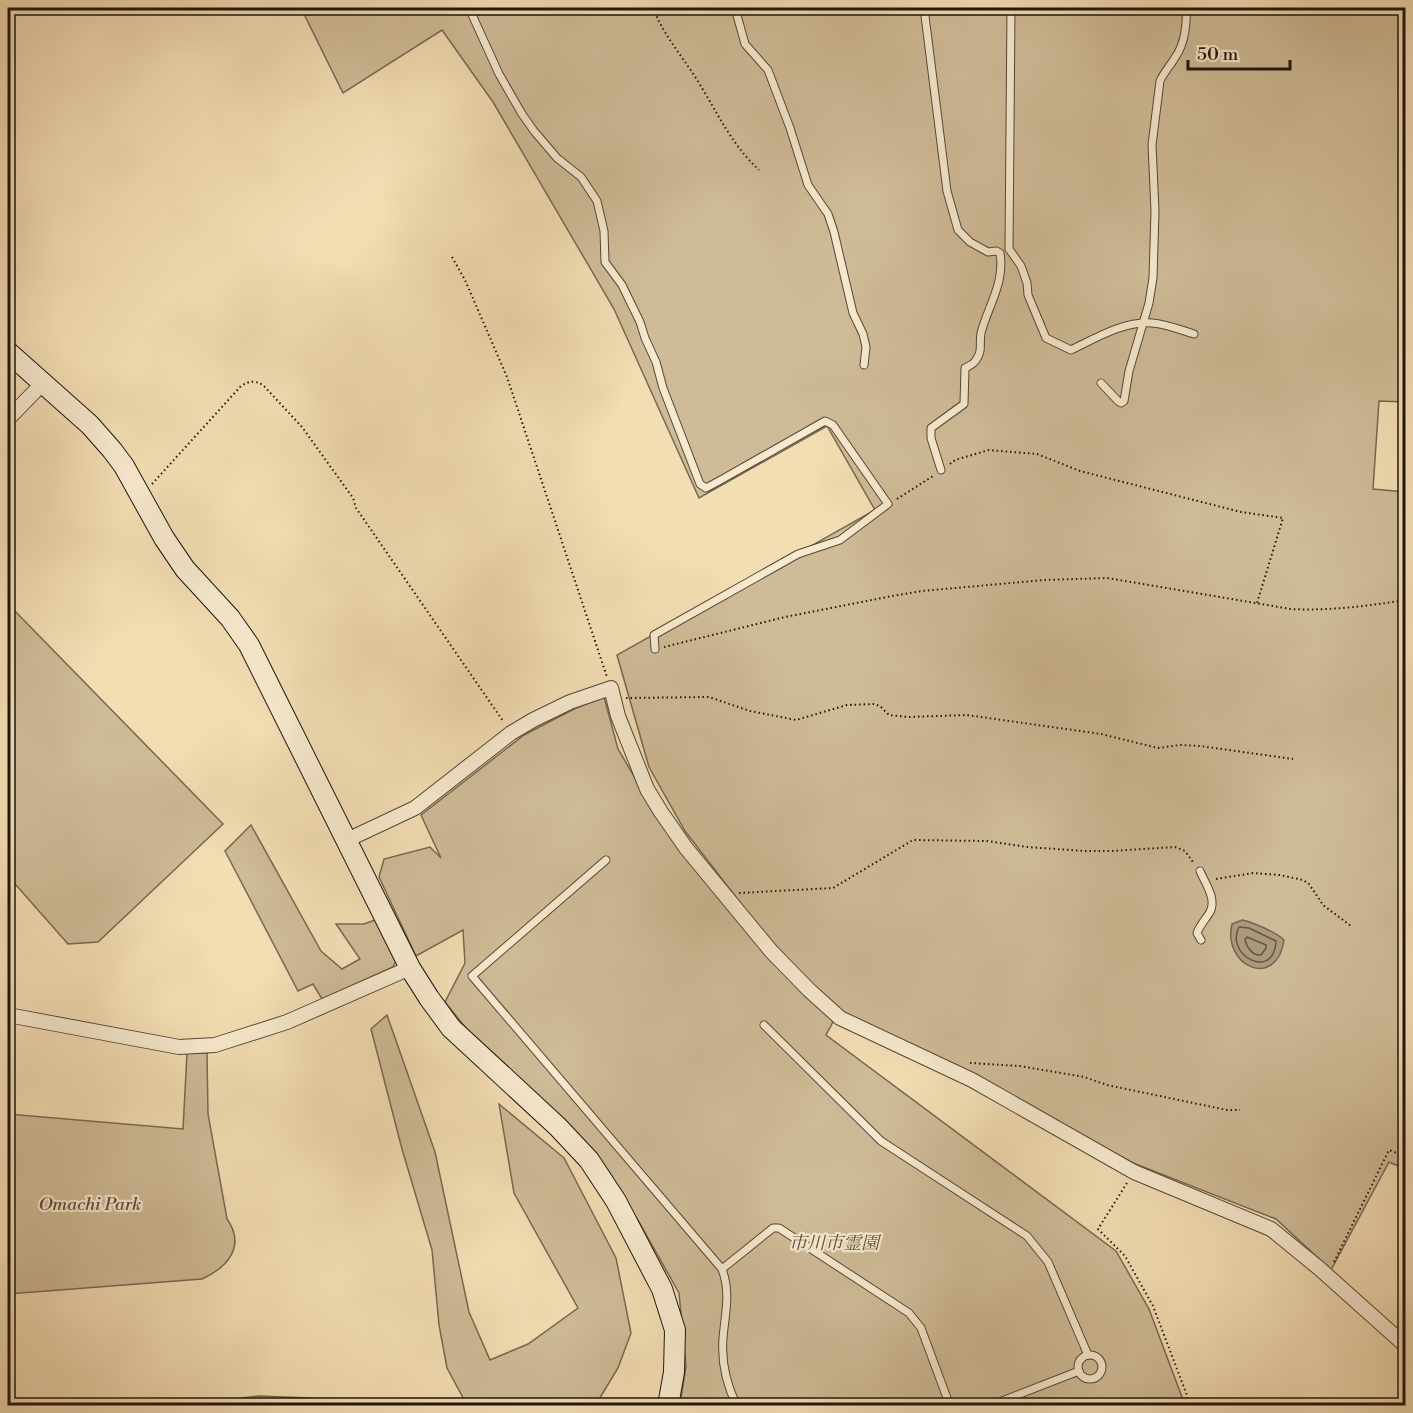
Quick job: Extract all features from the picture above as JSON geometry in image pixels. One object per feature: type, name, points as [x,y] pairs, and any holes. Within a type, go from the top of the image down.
[{"type":"street","points":[[8,352],[90,424],[124,466],[164,538],[185,569],[230,618],[249,645],[410,968],[429,998],[451,1028],[558,1127],[589,1160],[616,1201],[662,1290],[675,1330],[674,1372],[668,1406]]},
{"type":"street","points":[[8,419],[43,383]]},
{"type":"street","points":[[346,840],[415,808],[511,733],[570,702],[612,693],[618,716],[647,789],[686,848],[771,951],[840,1018],[972,1080],[1134,1172],[1271,1229],[1406,1346]]},
{"type":"street","points":[[8,1015],[179,1047],[206,1046],[227,1042],[287,1022],[410,968]]},
{"type":"lane","points":[[470,8],[499,74],[522,114],[557,158],[581,177],[597,201],[604,231],[605,262],[622,285],[640,322],[657,362],[663,388],[700,484],[706,488],[825,421],[833,425],[888,504],[840,540],[798,554],[654,634],[655,649]]},
{"type":"lane","points":[[735,8],[745,44],[768,70],[808,185],[828,214],[853,313],[865,341],[864,365]]},
{"type":"lane","points":[[924,8],[947,191],[958,230],[970,242],[987,252],[1000,253],[1002,263],[994,300],[980,335],[981,350],[976,362],[965,368],[964,404],[931,429],[931,438],[941,470]]},
{"type":"lane","points":[[1011,8],[1009,249],[1022,266],[1028,295],[1046,338],[1071,350],[1112,331],[1142,323],[1155,323],[1194,334]]},
{"type":"lane","points":[[1101,383],[1121,404],[1124,401],[1129,371],[1149,303],[1153,278],[1155,211],[1152,145],[1160,81],[1182,44],[1186,8]]},
{"type":"lane","points":[[606,860],[472,976],[722,1269],[726,1279],[728,1304],[723,1339],[723,1361],[725,1378],[738,1406]]},
{"type":"lane","points":[[1200,871],[1212,902],[1211,910],[1199,926],[1197,933],[1201,940]]},
{"type":"lane","points":[[764,1025],[881,1141],[1027,1236],[1048,1262],[1088,1355]]},
{"type":"lane","points":[[722,1269],[773,1228],[779,1228],[909,1313],[921,1328],[950,1406]]},
{"type":"lane","points":[[1088,1355],[1100,1360],[1101,1373],[1096,1377],[1089,1379],[1083,1377],[1079,1371],[1080,1361],[1088,1355]]},
{"type":"lane","points":[[989,1406],[1079,1371]]},
{"type":"path","points":[[653,8],[661,28],[700,84],[728,133],[746,158],[759,170]]},
{"type":"path","points":[[452,257],[465,280],[507,377],[612,693],[709,697],[750,711],[796,720],[847,705],[875,704],[889,715],[908,717],[967,715],[1101,734],[1158,748],[1180,745],[1200,746],[1293,759]]},
{"type":"path","points":[[143,499],[157,477],[241,386],[255,381],[263,385],[302,427],[353,498],[356,508],[511,733]]},
{"type":"path","points":[[888,504],[955,460],[988,450],[1037,454],[1080,471],[1241,512],[1283,518],[1257,603]]},
{"type":"path","points":[[655,649],[834,607],[922,591],[1029,581],[1107,578],[1257,603],[1319,610],[1360,608],[1406,600]]},
{"type":"path","points":[[725,894],[833,888],[913,840],[987,841],[1027,847],[1085,850],[1175,846],[1185,852],[1200,871],[1213,879],[1234,878],[1253,873],[1303,880],[1309,884],[1323,905],[1351,926]]},
{"type":"path","points":[[964,1063],[1020,1066],[1084,1077],[1107,1085],[1227,1110],[1240,1110]]},
{"type":"path","points":[[1327,1276],[1389,1150],[1406,1157]]},
{"type":"path","points":[[1130,1178],[1098,1229],[1125,1256],[1153,1306],[1191,1406]]},
{"type":"green space","points":[[301,8],[1405,8],[1405,402],[1379,401],[1373,489],[1406,492],[1405,1169],[1389,1162],[1331,1270],[1276,1219],[1133,1163],[974,1077],[844,1014],[796,969],[752,918],[685,831],[649,767],[617,655],[875,510],[827,426],[699,498],[614,309],[493,102],[442,30],[343,93]]},
{"type":"green space","points":[[8,604],[223,824],[98,942],[68,944],[8,876]]},
{"type":"green space","name":"市川市霊園","points":[[604,697],[618,749],[661,822],[834,1020],[826,1035],[1116,1251],[1149,1309],[1185,1405],[680,1405],[686,1366],[679,1293],[639,1222],[600,1159],[473,1037],[445,1002],[465,963],[463,930],[416,956],[379,877],[384,859],[430,847],[441,858],[421,815],[524,735],[574,709]]},
{"type":"green space","points":[[251,825],[321,951],[342,969],[360,959],[336,924],[364,924],[378,919],[397,959],[393,967],[322,999],[313,984],[298,991],[225,851]]},
{"type":"green space","points":[[387,1015],[435,1152],[469,1312],[490,1360],[528,1344],[578,1308],[514,1193],[499,1104],[564,1158],[616,1258],[631,1333],[618,1368],[598,1401],[602,1405],[467,1405],[447,1368],[439,1325],[432,1250],[402,1149],[371,1029]]},
{"type":"green space","name":"Omachi Park","points":[[187,1053],[207,1053],[208,1114],[227,1219],[235,1238],[231,1255],[226,1262],[202,1279],[8,1294],[8,1114],[183,1129]]},
{"type":"green space","points":[[259,1396],[310,1398],[311,1404],[227,1405],[242,1398]]},
{"type":"water","points":[[1242,920],[1264,928],[1284,940],[1279,955],[1272,965],[1262,968],[1252,967],[1242,961],[1235,952],[1231,939],[1232,924]]}]
